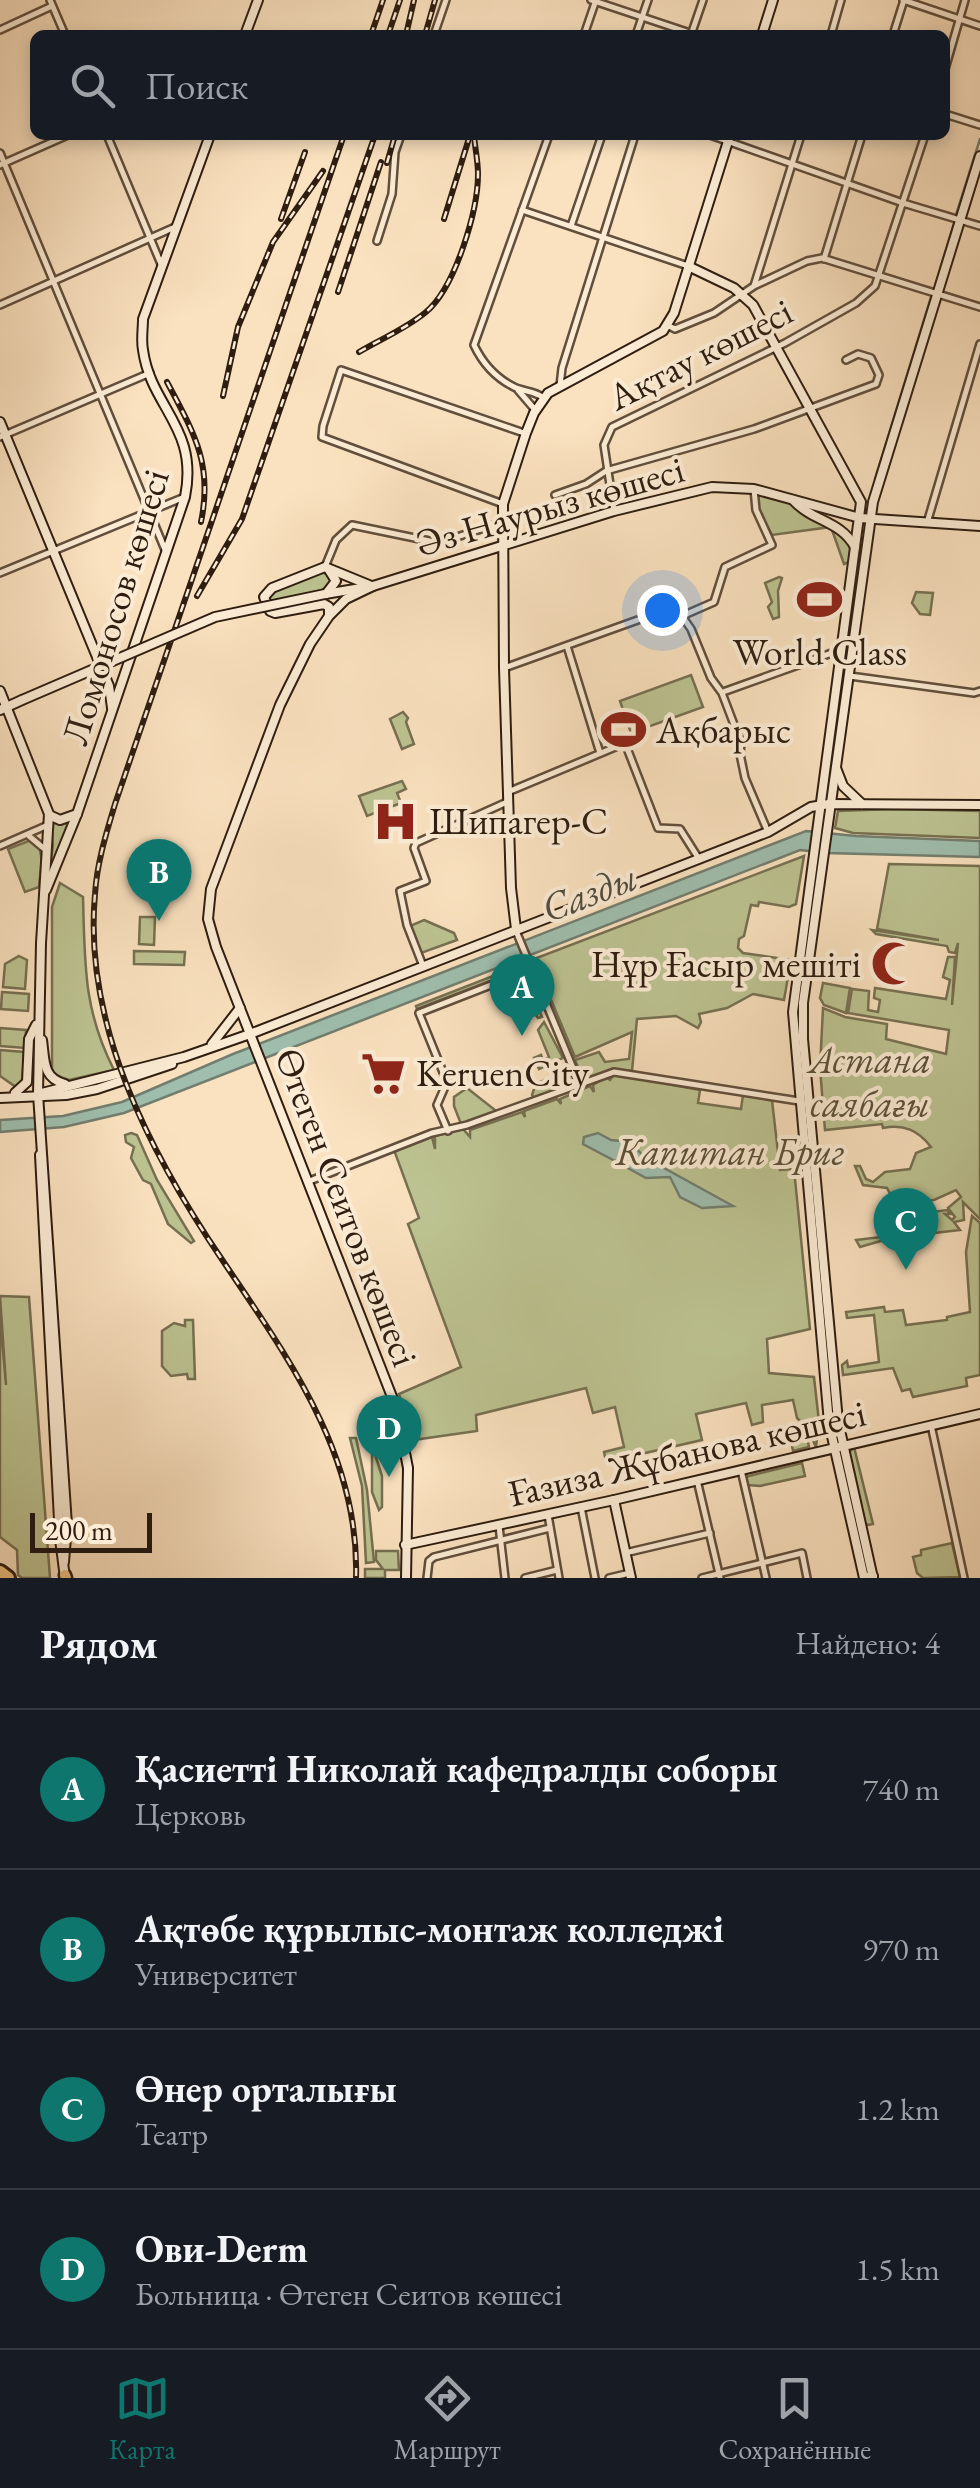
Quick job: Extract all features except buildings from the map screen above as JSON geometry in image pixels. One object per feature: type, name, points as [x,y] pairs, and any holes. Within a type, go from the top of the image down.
[{"type":"highway","points":[[0,1572],[8,1578]]},
{"type":"main road","points":[[247,30],[258,0]]},
{"type":"main road","points":[[764,30],[773,0]]},
{"type":"main road","name":"Ломоносов көшесі","points":[[44,892],[77,814],[186,497],[189,459],[142,349],[144,319],[208,140]]},
{"type":"main road","points":[[516,930],[504,668],[504,504],[526,433],[544,398],[651,340],[667,325],[729,140]]},
{"type":"main road","points":[[838,713],[848,676],[856,548],[980,156]]},
{"type":"main road","points":[[688,266],[744,294],[778,346],[860,498],[865,518],[842,649],[833,758],[806,908],[793,1012],[799,1102],[823,1305]]},
{"type":"main road","points":[[0,422],[109,686],[112,713]]},
{"type":"main road","name":"Әз Наурыз көшесі","points":[[373,586],[614,510],[712,487],[754,489],[865,518],[980,526]]},
{"type":"main road","points":[[793,500],[808,515],[842,528],[856,548]]},
{"type":"main road","points":[[328,616],[329,607],[324,604],[275,613],[264,598],[272,588],[325,567],[373,586]]},
{"type":"main road","points":[[325,567],[336,581],[326,594]]},
{"type":"main road","points":[[3,708],[214,617],[373,586]]},
{"type":"main road","points":[[252,1038],[210,930],[210,889],[280,705],[310,644],[328,616],[346,599],[373,586]]},
{"type":"main road","points":[[0,691],[3,708],[49,814],[38,1022],[38,1168],[47,1256],[65,1573]]},
{"type":"main road","points":[[833,758],[843,786],[862,804]]},
{"type":"main road","points":[[38,1094],[96,1090],[208,1049],[252,1038],[422,966],[768,832],[825,804],[980,805]]},
{"type":"main road","points":[[49,814],[60,820],[77,814]]},
{"type":"main road","points":[[817,856],[814,927],[803,1003],[804,1056],[825,1333],[838,1447],[870,1577]]},
{"type":"main road","points":[[806,908],[812,912],[814,927]]},
{"type":"main road","points":[[795,990],[803,1003]]},
{"type":"main road","points":[[208,1049],[240,1008]]},
{"type":"main road","points":[[38,1022],[47,1073],[54,1081],[74,1086]]},
{"type":"main road","points":[[3,1097],[26,1086],[28,1039],[38,1022]]},
{"type":"main road","name":"Өтеген Сеитов көшесі","points":[[252,1038],[403,1430],[409,1496],[406,1578]]},
{"type":"main road","points":[[3,1097],[38,1094],[184,1057]]},
{"type":"main road","name":"Ғазиза Жұбанова көшесі","points":[[406,1545],[980,1414]]},
{"type":"main road","points":[[614,1500],[630,1575]]},
{"type":"street","points":[[436,30],[446,0]]},
{"type":"street","points":[[585,30],[594,0],[682,30]]},
{"type":"street","points":[[638,30],[648,0]]},
{"type":"street","points":[[694,30],[703,0]]},
{"type":"street","points":[[833,30],[842,0]]},
{"type":"street","points":[[894,30],[903,0],[980,26]]},
{"type":"street","points":[[950,52],[965,0]]},
{"type":"street","points":[[0,30],[51,3],[63,30]]},
{"type":"street","points":[[950,116],[980,125]]},
{"type":"street","points":[[2,164],[57,140]]},
{"type":"street","points":[[109,140],[162,267]]},
{"type":"street","points":[[377,242],[392,194],[399,140]]},
{"type":"street","points":[[536,410],[481,359],[474,345],[547,140]]},
{"type":"street","points":[[571,226],[600,140]]},
{"type":"street","points":[[560,386],[562,368],[633,140]]},
{"type":"street","points":[[732,140],[847,184],[980,226]]},
{"type":"street","points":[[754,286],[799,140]]},
{"type":"street","points":[[824,259],[860,140]]},
{"type":"street","points":[[880,278],[923,140]]},
{"type":"street","points":[[0,153],[167,555]]},
{"type":"street","points":[[522,210],[688,266]]},
{"type":"street","points":[[0,305],[177,226]]},
{"type":"street","points":[[667,325],[675,330],[686,327],[754,286],[806,261],[824,259],[980,308]]},
{"type":"street","name":"Ақтау көшесі","points":[[614,510],[604,445],[612,427],[778,346],[863,299],[880,278]]},
{"type":"street","points":[[926,523],[980,344]]},
{"type":"street","points":[[555,495],[592,482],[606,471],[687,450],[876,384],[879,375],[865,353],[846,360]]},
{"type":"street","points":[[504,504],[322,438],[323,426],[341,370],[526,433]]},
{"type":"street","points":[[3,436],[150,373]]},
{"type":"street","points":[[518,390],[533,390],[544,398]]},
{"type":"street","points":[[504,668],[646,617],[682,616],[714,602],[724,567],[772,546],[756,510],[754,489]]},
{"type":"street","points":[[0,573],[186,497]]},
{"type":"street","points":[[325,567],[334,543],[352,525],[439,543],[502,522]]},
{"type":"street","points":[[682,616],[722,693],[741,743],[745,778],[768,832]]},
{"type":"street","points":[[567,646],[600,753]]},
{"type":"street","points":[[722,693],[842,649]]},
{"type":"street","points":[[848,676],[980,691]]},
{"type":"street","points":[[422,966],[400,891],[426,881],[414,848],[416,843],[625,743],[658,828],[672,826],[683,832],[699,859]]},
{"type":"street","points":[[0,846],[49,825]]},
{"type":"street","points":[[26,835],[41,842],[48,853]]},
{"type":"street","points":[[516,930],[580,1085]]},
{"type":"street","points":[[448,1131],[437,1104],[447,1082],[419,1013],[532,969]]},
{"type":"street","points":[[307,1182],[432,1133],[448,1131],[614,1072],[799,1102]]},
{"type":"street","points":[[931,1425],[964,1578]]},
{"type":"street","points":[[741,1470],[766,1578]]},
{"type":"street","points":[[697,1480],[720,1576]]},
{"type":"street","points":[[581,1508],[596,1578]]},
{"type":"street","points":[[525,1578],[558,1574],[548,1515]]},
{"type":"street","points":[[498,1525],[505,1578]]},
{"type":"street","points":[[427,1578],[429,1561],[434,1557],[550,1528]]},
{"type":"street","points":[[626,1553],[710,1533]]},
{"type":"street","points":[[702,1578],[802,1553],[807,1578]]},
{"type":"street","points":[[610,1578],[630,1575]]},
{"type":"green space","points":[[759,494],[793,504],[806,516],[837,526],[851,546],[849,562],[844,564],[831,527],[772,535],[759,512]]},
{"type":"green space","points":[[322,572],[332,580],[327,589],[273,608],[267,598],[271,592]]},
{"type":"green space","points":[[779,577],[779,617],[773,619],[765,583]]},
{"type":"green space","points":[[916,592],[933,593],[930,615],[920,614],[912,603]]},
{"type":"green space","points":[[691,675],[703,707],[631,733],[620,701]]},
{"type":"green space","points":[[403,712],[414,744],[402,749],[390,719]]},
{"type":"green space","points":[[402,781],[406,789],[397,793],[401,803],[367,816],[359,796]]},
{"type":"green space","points":[[838,811],[980,811],[980,838],[853,833],[835,828]]},
{"type":"green space","points":[[51,823],[70,823],[47,883],[53,846]]},
{"type":"green space","points":[[31,840],[41,854],[39,887],[25,892],[8,849]]},
{"type":"green space","points":[[804,856],[796,904],[751,905],[744,936],[739,939],[738,948],[743,953],[791,960],[784,1000],[753,994],[727,1008],[699,1014],[698,1028],[676,1016],[637,1019],[632,1071],[612,1069],[584,1081],[575,1060],[599,1052],[605,1062],[629,1059],[632,1032],[575,1057],[534,959]]},
{"type":"green space","name":"Астана саябағы","points":[[889,864],[980,866],[980,1219],[963,1202],[964,1220],[954,1222],[960,1230],[891,1238],[860,1247],[856,1240],[889,1236],[896,1217],[947,1210],[950,1214],[945,1214],[952,1220],[955,1217],[948,1208],[961,1197],[956,1190],[934,1200],[895,1203],[887,1188],[863,1185],[855,1166],[860,1166],[866,1179],[873,1182],[885,1172],[910,1169],[916,1153],[931,1147],[910,1130],[883,1128],[882,1124],[825,1130],[820,1068],[823,1008],[845,1017],[887,1024],[886,1039],[946,1054],[949,1030],[848,1013],[852,989],[869,991],[868,1010],[878,1012],[880,1000],[874,998],[875,988],[946,999],[950,980],[943,977],[948,957],[955,957],[952,1005],[958,943],[955,953],[949,952],[947,946],[876,934],[872,930],[939,940],[877,929]]},
{"type":"green space","points":[[60,883],[83,897],[91,1006],[114,1070],[69,1080],[54,1075],[52,1069],[52,907]]},
{"type":"green space","points":[[140,917],[155,917],[154,945],[139,944]]},
{"type":"green space","points":[[424,920],[454,933],[457,940],[421,953],[410,926]]},
{"type":"green space","points":[[134,951],[185,952],[184,965],[134,964]]},
{"type":"green space","points":[[19,956],[27,960],[25,989],[3,987],[5,964]]},
{"type":"green space","points":[[521,965],[523,968],[417,1009],[416,1006]]},
{"type":"green space","points":[[823,983],[850,988],[846,1013],[824,1005],[820,998]]},
{"type":"green space","points":[[529,985],[542,1017],[518,1015],[508,993]]},
{"type":"green space","points":[[2,992],[29,994],[28,1011],[1,1009]]},
{"type":"green space","points":[[544,1022],[563,1058],[539,1069],[534,1058],[549,1057],[538,1030]]},
{"type":"green space","points":[[0,1028],[26,1030],[25,1048],[0,1046]]},
{"type":"green space","points":[[0,1050],[24,1052],[22,1085],[16,1087],[0,1076]]},
{"type":"green space","points":[[567,1074],[573,1077],[575,1085],[535,1099],[532,1095],[536,1083]]},
{"type":"green space","name":"Капитан Бриг","points":[[614,1074],[700,1090],[698,1103],[741,1109],[743,1095],[772,1100],[780,1170],[794,1169],[810,1329],[767,1339],[769,1373],[814,1377],[819,1422],[816,1447],[797,1418],[793,1400],[762,1405],[763,1422],[752,1425],[746,1403],[696,1414],[702,1440],[606,1462],[604,1452],[624,1447],[615,1407],[593,1413],[586,1388],[476,1415],[477,1431],[413,1440],[399,1394],[461,1367],[408,1224],[419,1218],[394,1150],[428,1137],[432,1137],[435,1149],[435,1136],[463,1129],[470,1137],[470,1130],[522,1112],[525,1117],[524,1111],[557,1099],[561,1104],[560,1099],[590,1086],[594,1092],[593,1085],[606,1077],[610,1080]]},
{"type":"green space","points":[[467,1088],[495,1110],[493,1114],[461,1124],[454,1097]]},
{"type":"green space","points":[[125,1135],[137,1135],[157,1180],[194,1241],[191,1243],[168,1224],[151,1184],[143,1180],[131,1158],[134,1147],[126,1142]]},
{"type":"green space","points":[[972,1216],[980,1223],[980,1375],[966,1378],[967,1386],[913,1397],[910,1389],[902,1391],[893,1368],[843,1375],[842,1365],[847,1361],[848,1367],[879,1362],[874,1315],[847,1318],[846,1312],[884,1307],[885,1312],[903,1310],[906,1325],[947,1320],[970,1312],[966,1252]]},
{"type":"green space","points":[[0,1296],[29,1297],[50,1578],[18,1575],[17,1550],[0,1537],[0,1316],[6,1385]]},
{"type":"green space","points":[[185,1320],[193,1320],[195,1379],[188,1379],[187,1374],[171,1376],[162,1366],[162,1331],[174,1323],[185,1326]]},
{"type":"green space","points":[[798,1424],[806,1432],[809,1447],[793,1451],[788,1425]]},
{"type":"green space","points":[[350,1438],[356,1438],[367,1490],[374,1562],[366,1563],[362,1486]]},
{"type":"green space","points":[[371,1442],[382,1476],[379,1510],[372,1492],[372,1451],[368,1448]]},
{"type":"green space","points":[[854,1447],[873,1524],[865,1523],[849,1452]]},
{"type":"green space","points":[[802,1463],[805,1476],[760,1486],[748,1485],[745,1477]]},
{"type":"green space","points":[[952,1543],[960,1577],[923,1578],[917,1573],[913,1557],[921,1555],[921,1550]]},
{"type":"green space","points":[[376,1551],[398,1551],[399,1570],[385,1570],[385,1578],[365,1578],[365,1569],[383,1569],[376,1560]]},
{"type":"shaded area","points":[[806,831],[980,841],[980,857],[800,850],[124,1113],[64,1127],[0,1132],[0,1120],[63,1116],[122,1102],[233,1054]]},
{"type":"shaded area","points":[[598,1133],[611,1140],[631,1142],[644,1157],[733,1206],[702,1208],[680,1197],[670,1177],[646,1178],[624,1166],[622,1160],[615,1161],[583,1144],[584,1137]]},
{"type":"waterway","points":[[956,215],[980,139]]},
{"type":"waterway","points":[[935,286],[954,223]]},
{"type":"waterway","points":[[875,479],[931,297]]},
{"type":"railway","points":[[373,30],[383,0]]},
{"type":"railway","points":[[390,30],[400,0]]},
{"type":"railway","points":[[407,30],[414,0]]},
{"type":"railway","points":[[426,30],[435,0]]},
{"type":"railway","points":[[342,140],[115,804],[98,871],[94,943],[111,1040],[148,1133],[196,1220],[295,1371],[333,1449],[354,1533],[356,1578]]},
{"type":"railway","points":[[197,596],[242,519],[373,140]]},
{"type":"railway","points":[[387,163],[394,140]]},
{"type":"railway","points":[[444,219],[468,140]]},
{"type":"railway","points":[[359,352],[419,318],[446,286],[463,248],[474,208],[478,174],[475,140]]},
{"type":"railway","points":[[281,219],[305,152]]},
{"type":"railway","points":[[338,292],[381,162]]},
{"type":"railway","points":[[223,396],[238,327],[273,242],[323,171]]},
{"type":"railway","points":[[167,382],[199,449],[205,483],[201,522]]},
{"type":"place","name":"World Class","points":[[820,600]]},
{"type":"place","name":"Ақбарыс","points":[[623,730]]},
{"type":"place","name":"Шипагер-С","points":[[396,821]]},
{"type":"place","name":"Ақтөбе құрылыс-монтаж колледжі","points":[[159,921]]},
{"type":"place","name":"Нұр Ғасыр мешіті","points":[[894,964]]},
{"type":"place","name":"Қасиетті Николай кафедралды соборы","points":[[522,1036]]},
{"type":"place","name":"KeruenCity","points":[[383,1073]]},
{"type":"place","name":"Өнер орталығы","points":[[906,1270]]},
{"type":"place","name":"Ови-Derm","points":[[389,1477]]},
{"type":"water label","name":"Сазды","points":[[589,892]]}]
